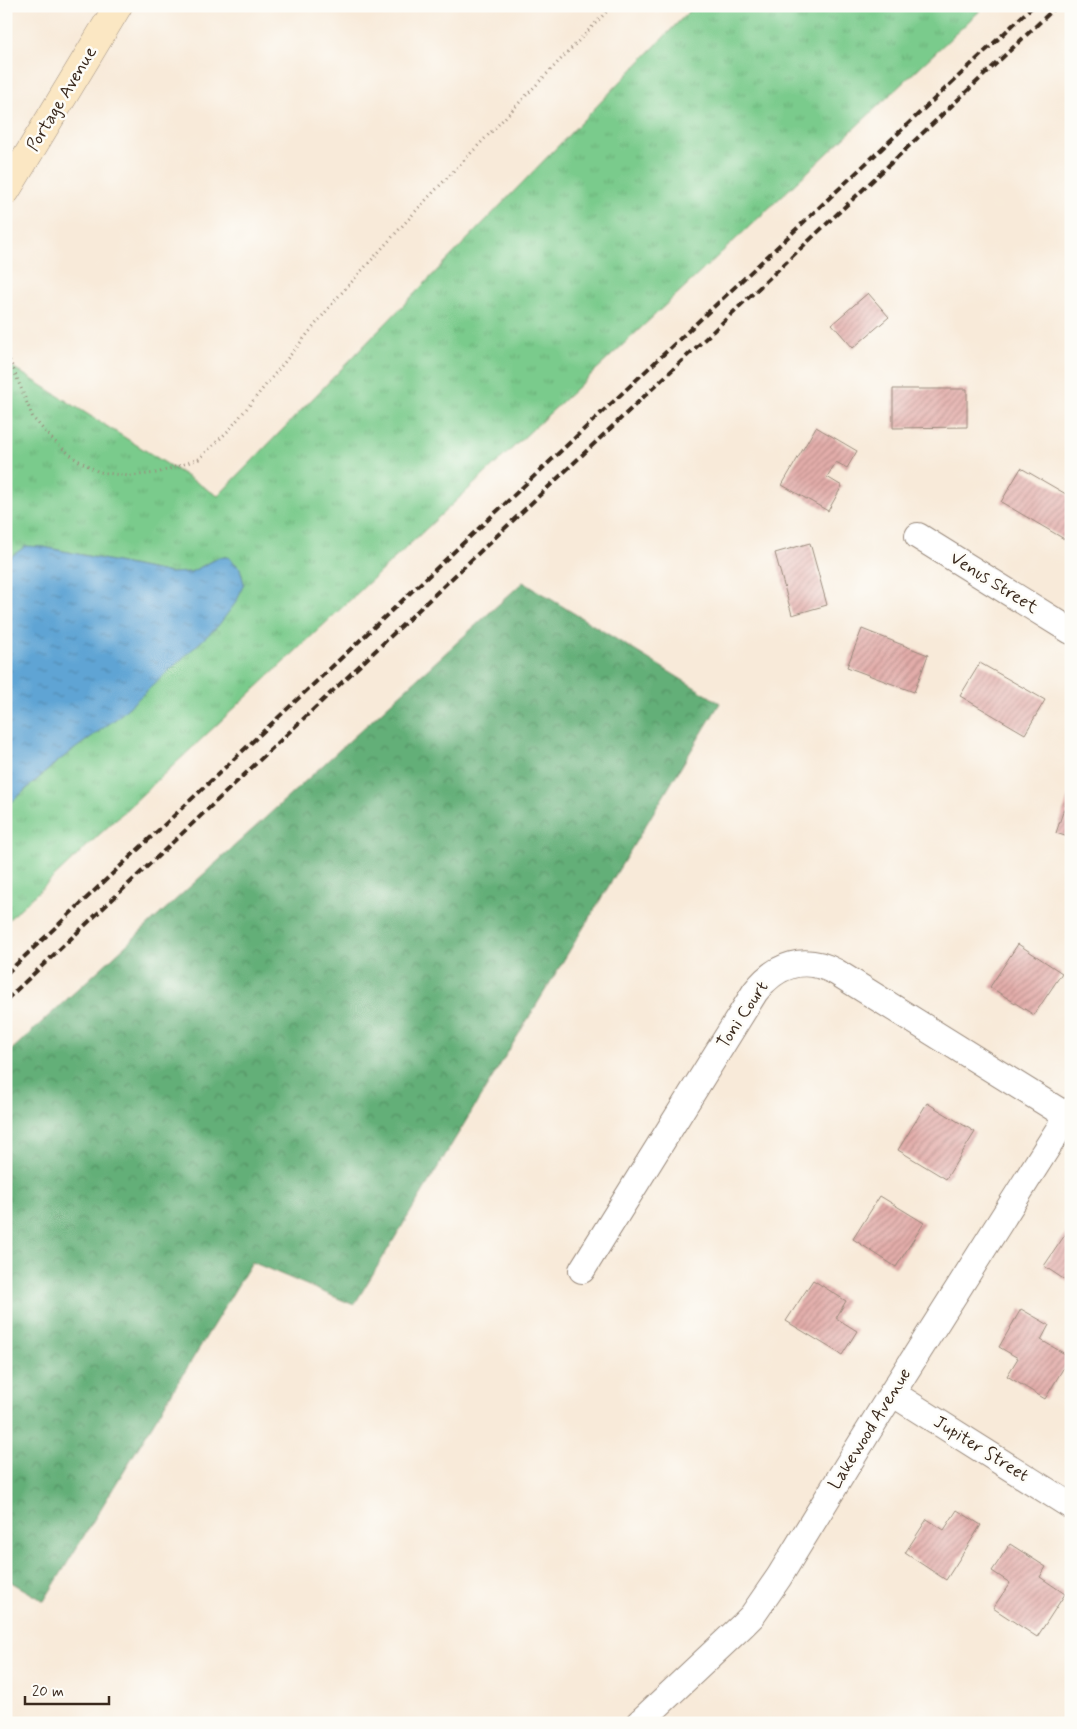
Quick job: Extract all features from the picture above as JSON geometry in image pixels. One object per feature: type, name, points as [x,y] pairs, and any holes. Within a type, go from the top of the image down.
[{"type":"street","name":"Portage Avenue","points":[[6,192],[118,6]]},
{"type":"street","name":"Venus Street","points":[[918,536],[1071,631]]},
{"type":"street","name":"Toni Court","points":[[582,1270],[755,992],[766,978],[786,966],[811,963],[820,964],[836,972],[1069,1113]]},
{"type":"street","name":"Lakewood Avenue","points":[[639,1723],[752,1616],[779,1577],[892,1393],[1069,1113]]},
{"type":"street","name":"Jupiter Street","points":[[892,1393],[1071,1506]]},
{"type":"path","points":[[6,351],[34,418],[53,440],[74,458],[99,472],[129,476],[156,473],[199,459],[229,430],[337,298],[424,202],[612,6]]},
{"type":"green space","points":[[694,6],[985,6],[6,922],[6,807],[57,762],[240,568],[228,557],[220,557],[191,572],[170,573],[44,547],[11,556],[6,560],[6,363],[218,496]]},
{"type":"green space","points":[[523,582],[720,703],[354,1305],[252,1262],[44,1601],[6,1579],[6,1055]]},
{"type":"water","points":[[26,546],[44,547],[170,573],[191,572],[220,557],[228,557],[240,568],[244,583],[237,601],[218,626],[117,718],[57,762],[6,807],[6,560]]},
{"type":"building","points":[[868,293],[889,317],[853,348],[832,324]]},
{"type":"building","points":[[893,389],[967,389],[967,427],[893,428]]},
{"type":"building","points":[[816,427],[857,451],[847,468],[836,462],[827,477],[842,486],[828,511],[782,485]]},
{"type":"building","points":[[1021,468],[1071,497],[1071,532],[1066,540],[1001,502]]},
{"type":"building","points":[[810,543],[827,605],[792,615],[775,553]]},
{"type":"building","points":[[862,629],[928,655],[914,692],[847,667]]},
{"type":"building","points":[[980,663],[1045,700],[1025,734],[960,696]]},
{"type":"building","points":[[1071,791],[1071,838],[1056,833]]},
{"type":"building","points":[[1018,944],[1062,973],[1034,1015],[990,987]]},
{"type":"building","points":[[927,1103],[975,1132],[946,1179],[898,1150]]},
{"type":"building","points":[[880,1196],[924,1223],[896,1267],[853,1239]]},
{"type":"building","points":[[1071,1226],[1071,1284],[1044,1266]]},
{"type":"building","points":[[813,1280],[846,1301],[836,1318],[857,1331],[842,1355],[786,1321]]},
{"type":"building","points":[[1021,1309],[1049,1325],[1041,1340],[1070,1357],[1045,1399],[1007,1376],[1018,1358],[999,1347]]},
{"type":"building","points":[[957,1510],[981,1525],[946,1580],[905,1553],[927,1519],[944,1530]]},
{"type":"building","points":[[1010,1544],[1046,1567],[1040,1577],[1065,1594],[1037,1637],[993,1608],[1010,1583],[992,1571]]},
{"type":"railway","points":[[6,974],[1033,6]]},
{"type":"railway","points":[[6,1000],[1057,6]]}]
